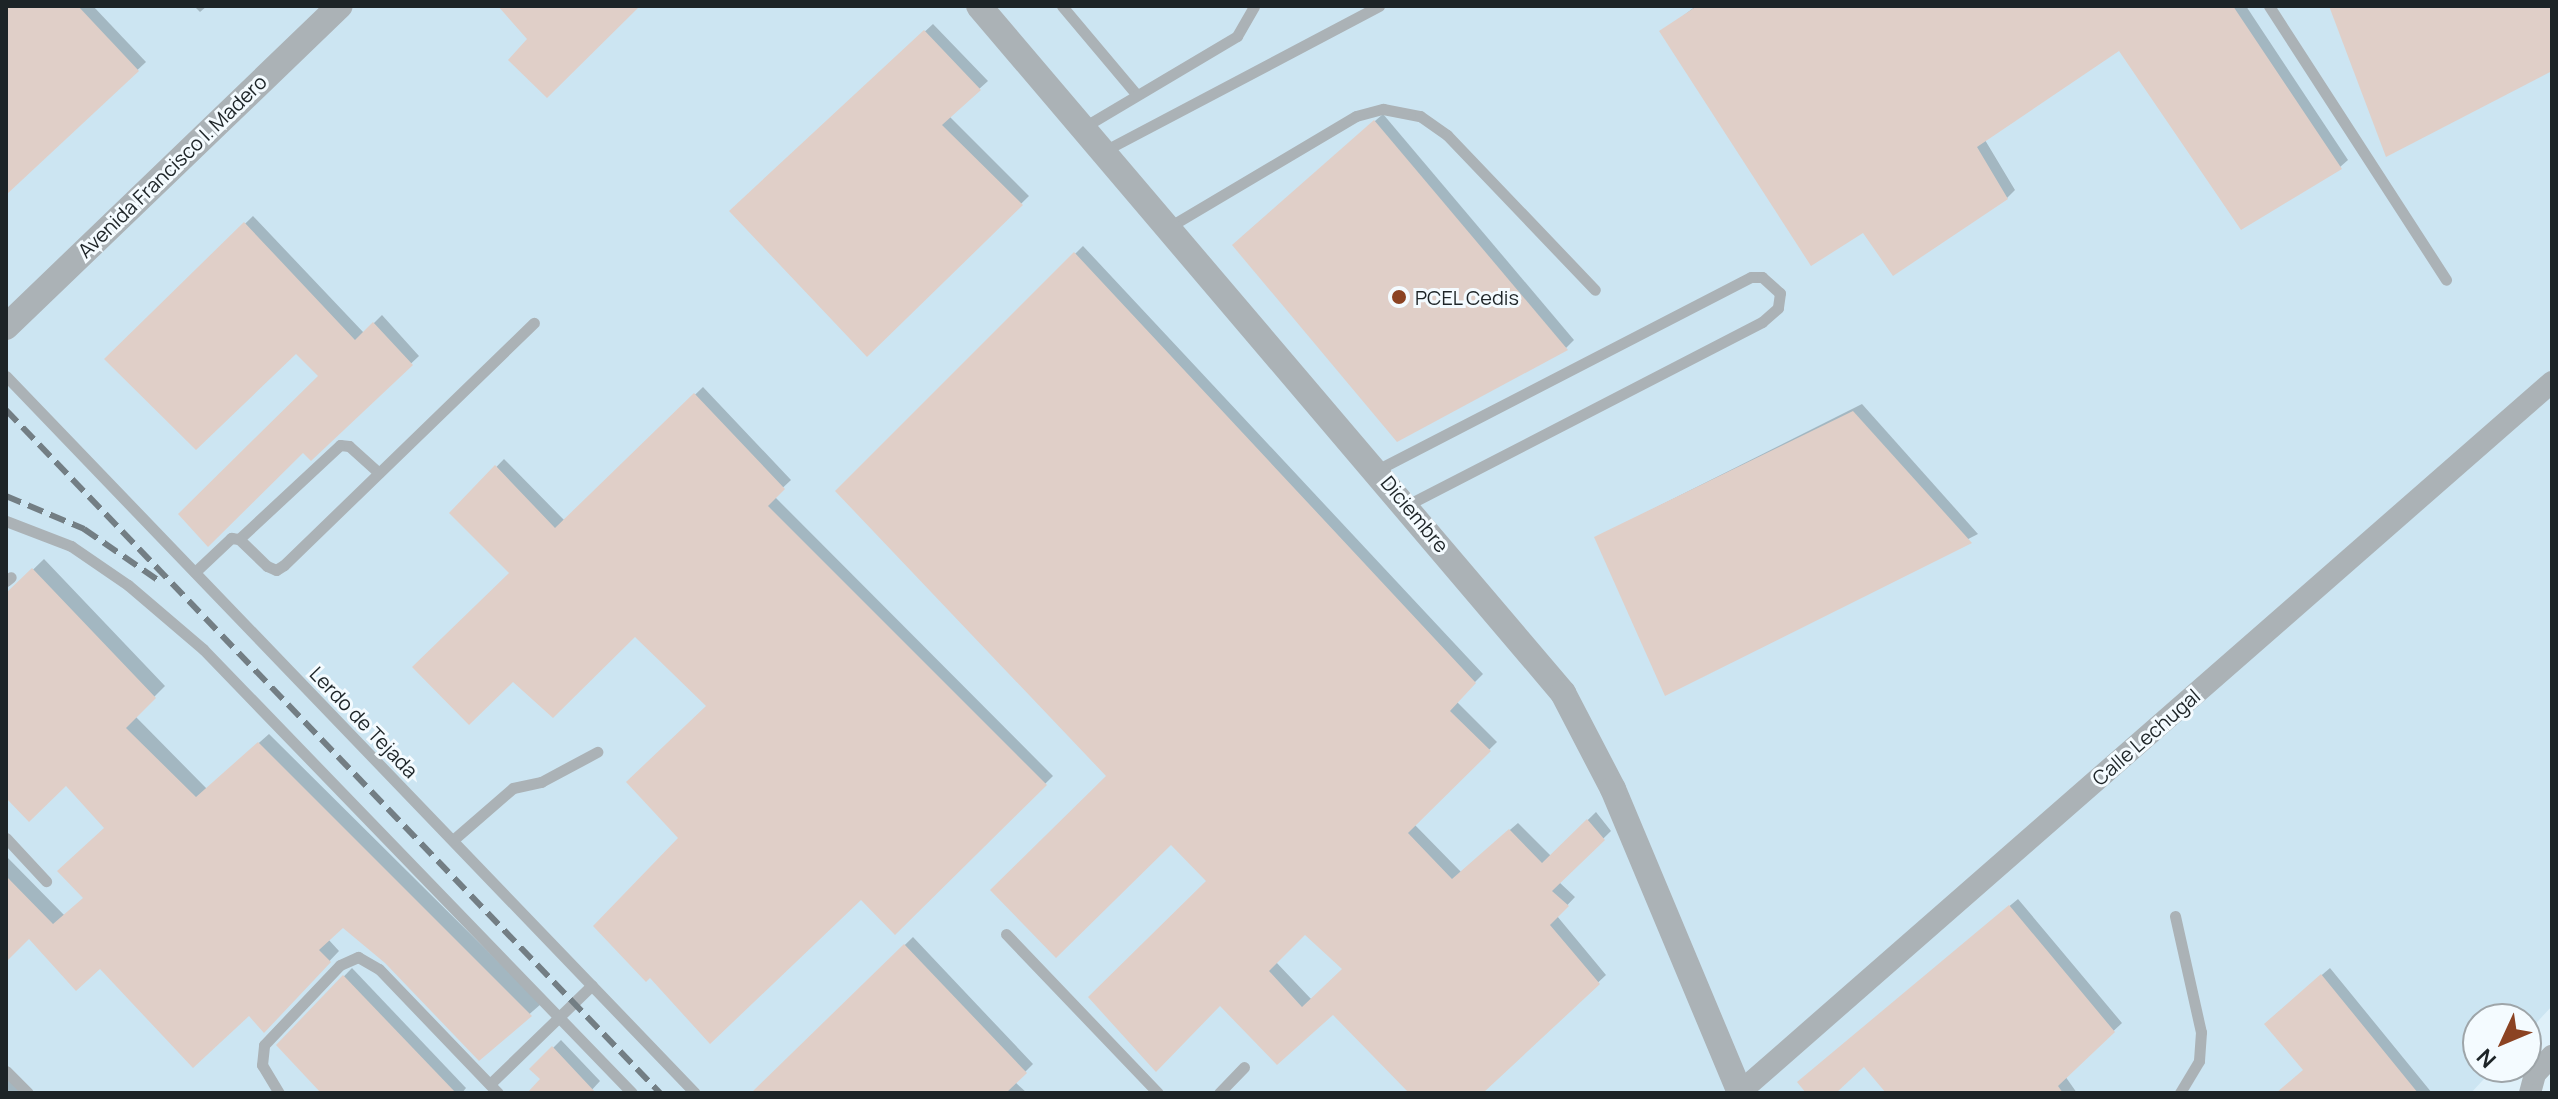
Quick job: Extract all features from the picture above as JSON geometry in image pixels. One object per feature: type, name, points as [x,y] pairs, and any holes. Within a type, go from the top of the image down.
[{"type":"street","name":"Avenida Francisco I. Madero","points":[[6,327],[339,6]]},
{"type":"street","name":"Diciembre","points":[[979,6],[1408,505],[1563,693],[1613,789],[1739,1093]]},
{"type":"street","name":"Calle Lechugal","points":[[1739,1093],[2552,382]]},
{"type":"street","points":[[2530,1093],[2535,1074],[2552,1056]]},
{"type":"lane","points":[[1062,6],[1136,94]]},
{"type":"lane","points":[[1084,128],[1237,36],[1254,6]]},
{"type":"lane","points":[[1104,151],[1379,6]]},
{"type":"lane","points":[[2269,6],[2446,280]]},
{"type":"lane","points":[[1169,227],[1356,116],[1383,109],[1420,116],[1447,135],[1595,290]]},
{"type":"lane","points":[[1377,470],[1751,277],[1762,277],[1780,293],[1778,308],[1762,322],[1408,505]]},
{"type":"lane","points":[[239,539],[276,570],[534,323]]},
{"type":"lane","name":"Lerdo de Tejada","points":[[6,376],[695,1093]]},
{"type":"lane","points":[[195,572],[224,541],[239,539],[340,445],[349,446],[379,473]]},
{"type":"lane","points":[[6,521],[71,546],[128,585],[203,649],[632,1093]]},
{"type":"lane","points":[[453,840],[513,788],[541,782],[597,752]]},
{"type":"lane","points":[[6,838],[46,881]]},
{"type":"lane","points":[[2175,916],[2201,1032],[2199,1061],[2180,1093]]},
{"type":"lane","points":[[1006,934],[1158,1093]]},
{"type":"lane","points":[[279,1093],[262,1065],[264,1045],[340,965],[358,957],[379,969],[495,1088],[559,1016],[592,985]]},
{"type":"lane","points":[[1219,1093],[1244,1067]]},
{"type":"lane","points":[[6,1071],[28,1093]]},
{"type":"shaded area","points":[[6,6],[2552,6],[2552,1006],[2542,1017],[2542,1003],[2462,1003],[2462,1083],[2480,1083],[2471,1093],[6,1093]]},
{"type":"building","points":[[6,6],[78,6],[139,71],[6,195]]},
{"type":"building","points":[[498,6],[640,6],[547,98],[508,60],[527,39]]},
{"type":"building","points":[[1697,6],[2233,6],[2342,169],[2241,230],[2119,51],[1977,147],[2008,199],[1893,276],[1863,233],[1811,266],[1659,31]]},
{"type":"building","points":[[2329,6],[2552,6],[2552,71],[2386,157]]},
{"type":"building","points":[[924,30],[981,90],[942,125],[1023,205],[867,357],[729,211]]},
{"type":"building","name":"PCEL Cedis","points":[[1374,120],[1568,350],[1397,442],[1232,245]]},
{"type":"building","points":[[244,222],[355,340],[373,322],[413,365],[311,461],[303,453],[208,547],[178,514],[318,376],[296,354],[196,450],[104,359]]},
{"type":"building","points":[[1074,252],[1476,683],[1450,711],[1491,751],[1408,833],[1452,879],[1509,829],[1542,863],[1587,819],[1605,840],[1552,891],[1569,906],[1550,925],[1600,984],[1483,1093],[1409,1093],[1333,1015],[1277,1065],[1220,1006],[1156,1072],[1088,997],[1206,881],[1171,845],[1056,958],[990,890],[1106,776],[835,491]],"holes":[[[1305,935],[1342,969],[1302,1007],[1269,971]]]},
{"type":"building","points":[[694,393],[785,489],[768,506],[1047,785],[895,935],[861,900],[710,1044],[650,978],[646,982],[593,926],[678,838],[626,782],[706,706],[635,637],[553,718],[513,682],[469,725],[412,667],[509,573],[449,513],[495,465],[555,528]]},
{"type":"building","points":[[1853,411],[1972,543],[1665,696],[1594,537]]},
{"type":"building","points":[[32,568],[156,698],[126,728],[196,797],[258,742],[532,1016],[479,1061],[385,963],[343,928],[319,950],[331,962],[264,1033],[249,1016],[193,1068],[100,969],[76,991],[29,939],[6,962],[6,876],[53,924],[83,898],[57,871],[104,828],[66,786],[29,822],[6,798],[6,593]]},
{"type":"building","points":[[2009,905],[2115,1032],[2058,1086],[2063,1093],[1886,1093],[1864,1067],[1836,1093],[1806,1093],[1797,1082]]},
{"type":"building","points":[[904,944],[1027,1073],[1006,1093],[751,1093]]},
{"type":"building","points":[[2321,974],[2418,1093],[2276,1093],[2303,1070],[2264,1024]]},
{"type":"building","points":[[343,975],[456,1093],[321,1093],[276,1045]]},
{"type":"building","points":[[552,1046],[596,1093],[527,1093],[540,1079],[529,1069]]},
{"type":"railway","points":[[6,410],[660,1093]]},
{"type":"railway","points":[[6,496],[84,529],[159,581]]},
{"type":"place","name":"PCEL Cedis","points":[[1399,297]]}]
